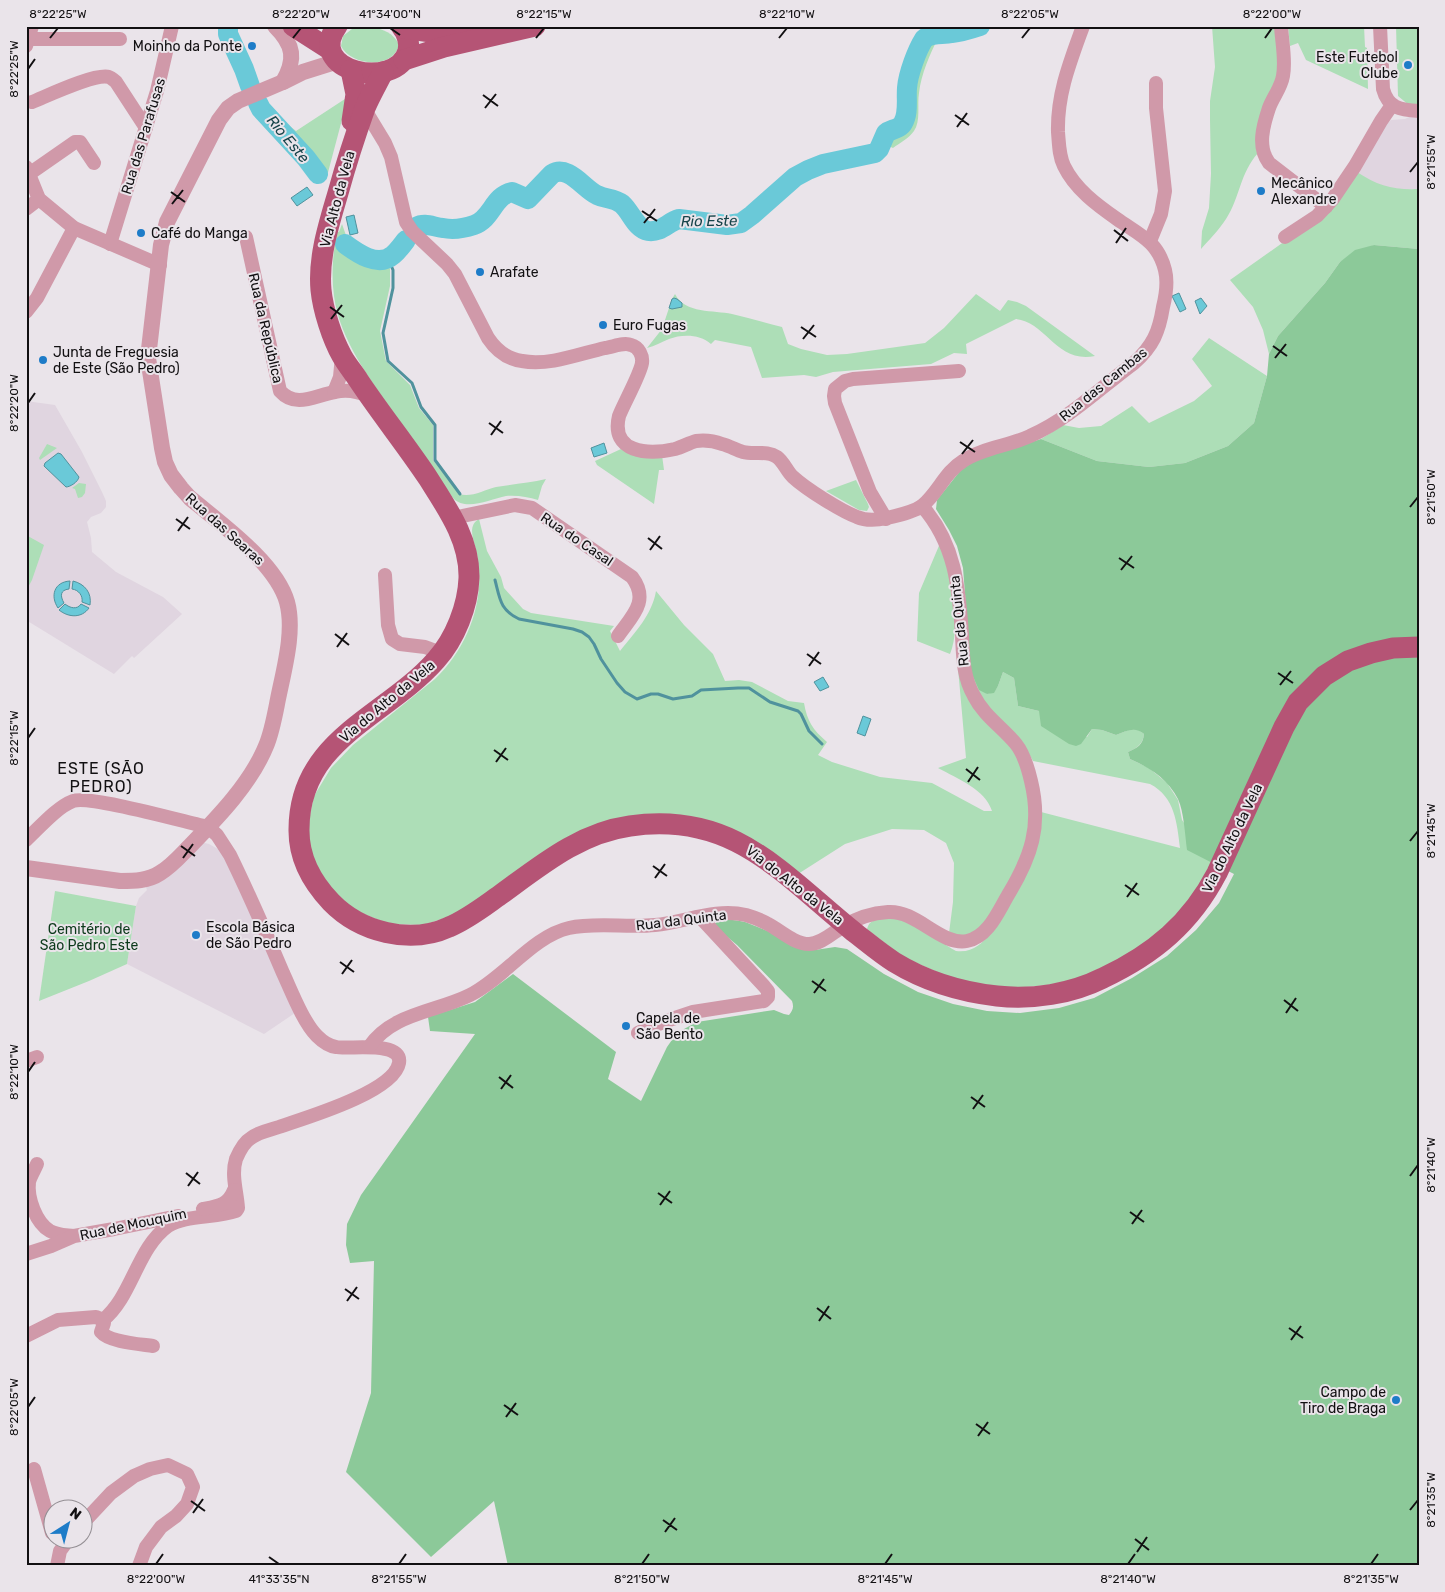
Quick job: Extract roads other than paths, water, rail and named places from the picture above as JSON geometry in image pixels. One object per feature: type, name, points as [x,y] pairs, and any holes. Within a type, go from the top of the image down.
[{"type":"main road","points":[[293,26],[339,60],[367,72],[383,72],[390,70],[404,60],[444,47],[534,26]]},
{"type":"main road","points":[[337,26],[330,40],[360,102]]},
{"type":"main road","points":[[402,27],[431,32],[467,26]]},
{"type":"main road","points":[[402,27],[409,46],[404,60]]},
{"type":"main road","name":"Via Alto da Vela","points":[[355,384],[333,334],[322,294],[323,250],[328,225],[354,138],[360,102],[383,72]]},
{"type":"main road","name":"Via do Alto da Vela","points":[[355,384],[420,467],[458,528],[466,554],[469,578],[464,609],[451,638],[438,659],[416,679],[343,736],[322,759],[308,785],[300,812],[300,848],[310,875],[332,903],[351,918],[372,930],[400,935],[427,934],[442,930],[476,912],[540,866],[583,840],[603,831],[622,827],[646,824],[673,824],[716,833],[740,842],[754,850],[893,962],[941,984],[968,992],[1000,996],[1029,997],[1071,990],[1096,982],[1135,962],[1162,943],[1184,921],[1207,891],[1232,844],[1284,727],[1298,702],[1311,688],[1324,676],[1348,661],[1393,648],[1419,648]]},
{"type":"street","name":"Rua das Parafusas","points":[[110,244],[157,91],[172,26]]},
{"type":"street","points":[[276,26],[288,41],[292,56],[290,69],[283,82]]},
{"type":"street","name":"Rua das Cambas","points":[[922,506],[953,468],[963,460],[1029,437],[1062,419],[1145,353],[1152,343],[1159,324],[1166,296],[1167,281],[1161,259],[1150,241],[1116,219],[1089,198],[1078,187],[1064,165],[1059,142],[1059,106],[1062,87],[1083,26]]},
{"type":"street","points":[[1281,26],[1284,66],[1282,78],[1269,109],[1262,138],[1264,157],[1269,163],[1326,207]]},
{"type":"street","points":[[1380,26],[1383,88],[1386,98],[1392,105],[1401,109],[1419,111]]},
{"type":"street","points":[[29,37],[120,39]]},
{"type":"street","name":"Rua das Searas","points":[[26,868],[135,881],[150,878],[161,873],[172,865],[208,827],[251,774],[267,745],[289,635],[287,604],[283,590],[275,576],[260,559],[181,488],[171,475],[165,462],[162,448],[148,358],[161,245],[167,222],[219,120],[228,108],[238,101],[303,72],[319,55],[339,60]]},
{"type":"street","points":[[32,102],[84,81],[110,77],[116,82],[146,128]]},
{"type":"street","points":[[1150,241],[1161,214],[1165,191],[1156,108],[1156,83]]},
{"type":"street","points":[[360,102],[381,135],[391,157],[404,216],[409,227],[455,274],[488,338],[504,355],[521,361],[550,361],[628,344],[633,345],[640,352],[642,363],[617,423],[619,437],[626,446],[641,450],[667,450],[706,441],[721,443],[742,452],[772,455],[779,459],[787,471],[800,483],[845,511],[867,520],[886,519],[922,506]]},
{"type":"street","points":[[1285,237],[1317,216],[1326,207],[1356,166],[1380,121],[1392,105]]},
{"type":"street","points":[[94,163],[80,142],[75,142],[28,170],[39,199],[74,228],[160,265]]},
{"type":"street","points":[[26,209],[39,199]]},
{"type":"street","points":[[26,312],[35,302],[74,228]]},
{"type":"street","name":"Rua da República","points":[[246,237],[280,391],[290,399],[306,401],[355,384]]},
{"type":"street","points":[[886,519],[870,492],[835,403],[835,389],[845,381],[853,379],[959,371]]},
{"type":"street","name":"Rua do Casal","points":[[452,518],[515,505],[532,508],[632,577],[639,589],[640,603],[618,636]]},
{"type":"street","name":"Rua da Quinta","points":[[369,1047],[376,1038],[393,1025],[413,1015],[474,994],[546,937],[557,931],[573,927],[655,925],[713,913],[733,913],[766,922],[790,937],[806,944],[812,944],[845,925],[873,914],[898,912],[911,916],[942,935],[962,942],[978,937],[987,929],[1020,875],[1033,841],[1036,824],[1034,792],[1026,761],[1015,743],[984,712],[971,692],[963,663],[953,563],[948,545],[940,529],[932,516],[922,506]]},
{"type":"street","points":[[385,575],[388,625],[392,640],[400,644],[425,647],[441,653]]},
{"type":"street","points":[[26,840],[63,807],[79,799],[102,802],[208,827],[217,835],[230,855],[296,1001],[314,1033],[322,1041],[337,1048],[369,1047],[387,1049],[397,1054],[400,1059],[399,1065],[391,1075],[381,1085],[367,1093],[330,1109],[251,1137],[242,1147],[236,1160],[234,1190],[238,1208],[236,1211],[189,1219],[168,1226],[151,1243],[119,1302],[110,1315],[103,1320]]},
{"type":"street","points":[[638,1033],[693,1012],[764,1001],[768,997],[768,991],[764,986],[700,917]]},
{"type":"street","points":[[37,1164],[29,1182],[33,1208],[45,1227],[50,1231],[57,1234],[74,1236]]},
{"type":"street","name":"Rua de Mouquim","points":[[26,1254],[74,1236],[123,1228],[218,1206],[231,1198],[234,1190]]},
{"type":"street","points":[[26,1336],[58,1320],[96,1317],[103,1320]]},
{"type":"street","points":[[103,1320],[101,1332],[104,1336],[111,1339],[153,1346]]},
{"type":"street","points":[[92,1513],[111,1493],[134,1476],[168,1466],[187,1474],[193,1487],[187,1504],[176,1516],[161,1527],[146,1547],[139,1566]]},
{"type":"street","points":[[34,1469],[43,1500]]},
{"type":"street","points":[[57,1566],[60,1550]]},
{"type":"water","points":[[307,187],[313,195],[297,206],[291,198]]},
{"type":"water","points":[[354,215],[358,233],[350,235],[346,217]]},
{"type":"water","points":[[1179,293],[1186,309],[1180,312],[1172,296]]},
{"type":"water","points":[[674,298],[682,303],[682,307],[669,308]]},
{"type":"water","points":[[1201,298],[1207,306],[1200,314],[1195,301]]},
{"type":"water","points":[[604,443],[607,453],[594,457],[591,448]]},
{"type":"water","points":[[58,453],[61,454],[79,477],[76,482],[68,487],[44,466],[45,463]]},
{"type":"water","points":[[70,581],[69,589],[62,594],[64,603],[58,608],[54,599],[55,590],[60,584]]},
{"type":"water","points":[[73,581],[81,584],[87,590],[90,597],[90,605],[82,602],[80,594],[72,589]]},
{"type":"water","points":[[65,604],[73,608],[81,604],[89,608],[83,614],[71,616],[59,610]]},
{"type":"water","points":[[823,677],[829,687],[820,691],[814,682]]},
{"type":"water","points":[[863,716],[871,719],[865,736],[857,733]]},
{"type":"waterway","name":"Rio Este","points":[[228,26],[228,34],[250,86]]},
{"type":"waterway","name":"Rio Este","points":[[416,227],[426,225],[455,229],[474,225],[485,218],[496,203],[506,194],[512,192],[528,199],[552,174],[558,172],[564,172],[576,178],[597,195],[613,199],[622,204],[644,230],[653,231],[661,229],[679,219],[727,225],[741,223],[795,177],[808,170],[823,164],[875,153],[879,149],[886,133],[900,127],[905,119],[909,76],[924,39],[934,35],[959,32],[980,26]]},
{"type":"waterway","name":"Rio Este","points":[[258,103],[261,109],[306,158],[318,174]]},
{"type":"waterway","name":"Rio Este","points":[[345,244],[368,258],[381,260],[393,255],[406,240]]},
{"type":"waterway","points":[[388,258],[393,270],[393,288],[383,333],[388,361],[412,383],[421,407],[435,425],[435,460],[460,494]]},
{"type":"waterway","points":[[495,580],[504,608],[513,616],[519,619],[573,629],[589,637],[617,683],[625,692],[637,699],[651,694],[658,694],[673,699],[692,696],[701,690],[749,688],[770,702],[798,711],[809,731],[822,744]]},
{"type":"place","name":"Moinho da Ponte","points":[[252,46]]},
{"type":"place","name":"Este Futebol Clube","points":[[1408,65]]},
{"type":"place","name":"Mecânico Alexandre","points":[[1261,191]]},
{"type":"place","name":"Café do Manga","points":[[141,233]]},
{"type":"place","name":"Arafate","points":[[480,272]]},
{"type":"place","name":"Euro Fugas","points":[[603,325]]},
{"type":"place","name":"Junta de Freguesia de Este (São Pedro)","points":[[43,360]]},
{"type":"place","name":"Escola Básica de São Pedro","points":[[196,935]]},
{"type":"place","name":"Capela de São Bento","points":[[626,1026]]},
{"type":"place","name":"Campo de Tiro de Braga","points":[[1396,1400]]},
{"type":"district","name":"ESTE (SÃO PEDRO)","points":[[101,777]]},
{"type":"park label","name":"Cemitério de São Pedro Este","points":[[89,938]]}]
